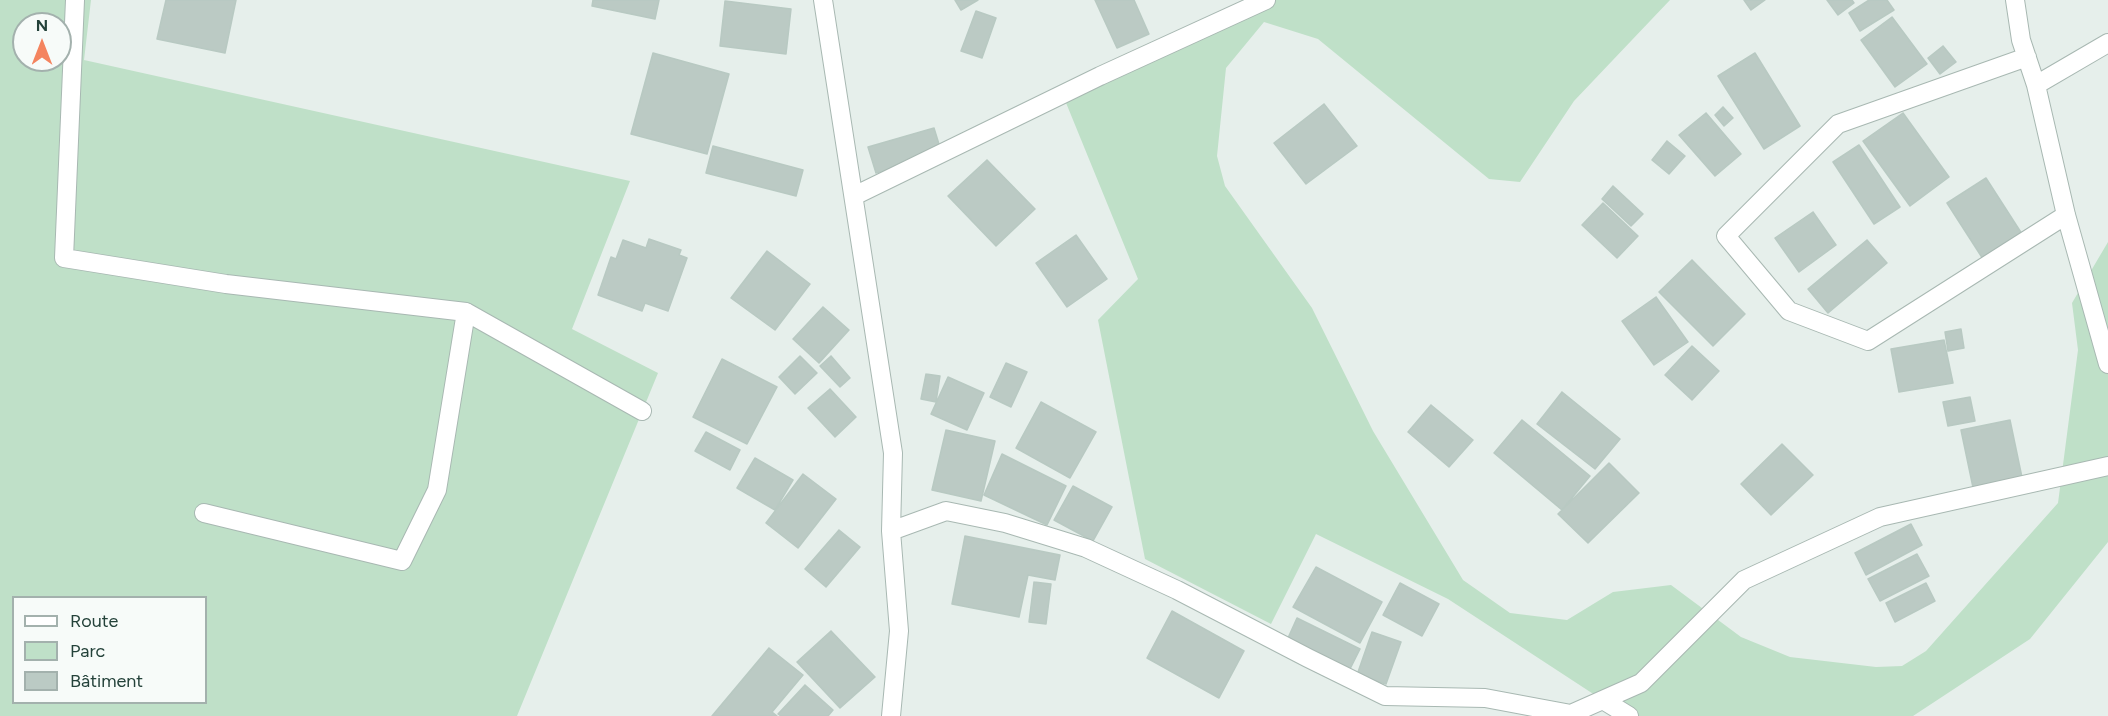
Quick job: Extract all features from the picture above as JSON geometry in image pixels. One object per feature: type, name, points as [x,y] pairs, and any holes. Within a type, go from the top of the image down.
[{"type":"street","points":[[75,0],[64,258],[226,284],[466,312],[642,411]]},
{"type":"street","points":[[823,0],[893,453],[891,531],[899,631],[891,716]]},
{"type":"street","points":[[854,196],[1100,76],[1266,0]]},
{"type":"street","points":[[2016,0],[2021,40],[2036,85],[2066,215],[2108,364]]},
{"type":"street","points":[[2036,85],[2108,43]]},
{"type":"street","points":[[2027,57],[1838,124],[1726,236],[1790,311],[1868,340],[2066,215]]},
{"type":"street","points":[[204,513],[402,561],[437,490],[466,312]]},
{"type":"street","points":[[891,531],[946,511],[1005,523],[1086,549],[1177,590],[1385,696],[1485,698],[1572,714],[1641,683],[1744,580],[1754,575],[1880,517],[2108,466]]},
{"type":"street","points":[[1603,700],[1629,716]]},
{"type":"green space","points":[[0,0],[91,0],[84,60],[630,181],[572,329],[658,373],[517,716],[0,716]]},
{"type":"green space","points":[[1275,0],[1670,0],[1574,101],[1520,182],[1489,179],[1318,39],[1264,22],[1226,68],[1217,156],[1225,186],[1312,308],[1373,431],[1463,580],[1510,613],[1567,620],[1613,592],[1671,585],[1741,637],[1790,657],[1876,667],[1902,666],[1926,651],[2058,503],[2078,350],[2072,303],[2108,242],[2108,542],[2030,639],[1913,716],[1627,716],[1448,599],[1316,534],[1271,624],[1145,559],[1098,320],[1138,279],[1062,93]]},
{"type":"building","points":[[166,0],[236,0],[225,53],[157,39]]},
{"type":"building","points":[[593,0],[659,0],[655,19],[592,6]]},
{"type":"building","points":[[955,0],[978,0],[961,10]]},
{"type":"building","points":[[1095,0],[1134,0],[1149,34],[1117,48]]},
{"type":"building","points":[[1744,0],[1765,0],[1751,10]]},
{"type":"building","points":[[1827,0],[1852,0],[1854,3],[1838,15]]},
{"type":"building","points":[[1869,0],[1887,0],[1894,10],[1860,31],[1849,13]]},
{"type":"building","points":[[725,1],[791,9],[786,54],[720,46]]},
{"type":"building","points":[[976,11],[996,18],[982,58],[961,51]]},
{"type":"building","points":[[1892,17],[1927,64],[1895,87],[1861,40]]},
{"type":"building","points":[[1943,46],[1956,62],[1940,74],[1928,58]]},
{"type":"building","points":[[653,53],[729,74],[707,154],[631,134]]},
{"type":"building","points":[[1755,53],[1800,126],[1764,149],[1718,76]]},
{"type":"building","points":[[1324,104],[1357,146],[1306,184],[1274,143]]},
{"type":"building","points":[[1723,107],[1733,118],[1724,126],[1715,115]]},
{"type":"building","points":[[1706,113],[1741,154],[1715,176],[1679,135]]},
{"type":"building","points":[[1903,113],[1949,177],[1910,206],[1863,141]]},
{"type":"building","points":[[934,128],[942,154],[876,173],[868,147]]},
{"type":"building","points":[[1667,141],[1685,156],[1669,174],[1652,160]]},
{"type":"building","points":[[1859,145],[1900,207],[1874,224],[1833,162]]},
{"type":"building","points":[[713,146],[803,170],[796,196],[706,173]]},
{"type":"building","points":[[987,160],[1035,209],[996,246],[948,196]]},
{"type":"building","points":[[1986,178],[2022,234],[1983,259],[1947,203]]},
{"type":"building","points":[[1613,186],[1643,214],[1631,226],[1602,199]]},
{"type":"building","points":[[1603,203],[1638,236],[1617,258],[1582,225]]},
{"type":"building","points":[[1813,212],[1836,245],[1799,272],[1775,238]]},
{"type":"building","points":[[1076,235],[1107,279],[1067,307],[1036,263]]},
{"type":"building","points":[[649,239],[681,250],[679,255],[687,258],[668,311],[645,303],[642,311],[598,295],[611,257],[616,259],[623,240],[646,248]]},
{"type":"building","points":[[1867,240],[1887,263],[1828,313],[1808,289]]},
{"type":"building","points":[[767,251],[810,284],[775,330],[731,298]]},
{"type":"building","points":[[1692,260],[1745,314],[1713,346],[1659,292]]},
{"type":"building","points":[[1656,297],[1688,342],[1654,365],[1622,321]]},
{"type":"building","points":[[823,307],[849,330],[819,363],[793,339]]},
{"type":"building","points":[[1961,329],[1964,348],[1948,351],[1945,332]]},
{"type":"building","points":[[1944,340],[1953,383],[1899,392],[1891,349]]},
{"type":"building","points":[[1692,346],[1719,371],[1692,400],[1665,375]]},
{"type":"building","points":[[800,356],[817,373],[795,394],[779,377]]},
{"type":"building","points":[[831,356],[850,378],[840,387],[820,366]]},
{"type":"building","points":[[722,359],[777,387],[747,444],[693,417]]},
{"type":"building","points":[[1006,363],[1027,372],[1011,407],[990,397]]},
{"type":"building","points":[[926,374],[940,376],[936,402],[921,399]]},
{"type":"building","points":[[948,377],[984,393],[967,430],[931,414]]},
{"type":"building","points":[[830,389],[856,417],[835,437],[808,408]]},
{"type":"building","points":[[1562,392],[1620,439],[1595,469],[1537,424]]},
{"type":"building","points":[[1970,397],[1975,421],[1948,426],[1943,402]]},
{"type":"building","points":[[1041,402],[1096,432],[1070,478],[1016,448]]},
{"type":"building","points":[[1431,405],[1473,440],[1449,467],[1408,432]]},
{"type":"building","points":[[1522,420],[1590,476],[1562,510],[1494,453]]},
{"type":"building","points":[[2010,420],[2024,487],[1975,497],[1961,430]]},
{"type":"building","points":[[946,430],[995,441],[981,501],[932,490]]},
{"type":"building","points":[[706,432],[740,450],[730,470],[695,451]]},
{"type":"building","points":[[1782,444],[1813,475],[1771,515],[1741,484]]},
{"type":"building","points":[[1002,454],[1066,486],[1047,525],[984,495]]},
{"type":"building","points":[[755,458],[793,480],[775,510],[737,488]]},
{"type":"building","points":[[1609,463],[1639,493],[1588,543],[1558,514]]},
{"type":"building","points":[[803,474],[836,499],[798,548],[766,523]]},
{"type":"building","points":[[1073,486],[1112,507],[1093,541],[1054,520]]},
{"type":"building","points":[[1911,524],[1922,545],[1866,575],[1855,553]]},
{"type":"building","points":[[839,530],[860,547],[826,587],[805,569]]},
{"type":"building","points":[[965,536],[1060,555],[1055,580],[1028,575],[1019,617],[952,604]]},
{"type":"building","points":[[1917,554],[1929,576],[1880,601],[1868,579]]},
{"type":"building","points":[[1316,567],[1382,602],[1360,643],[1293,607]]},
{"type":"building","points":[[1034,582],[1051,584],[1046,624],[1029,622]]},
{"type":"building","points":[[1400,583],[1439,604],[1422,636],[1383,615]]},
{"type":"building","points":[[1926,583],[1935,601],[1895,622],[1886,603]]},
{"type":"building","points":[[1172,611],[1244,651],[1219,698],[1147,658]]},
{"type":"building","points":[[1297,618],[1360,649],[1350,669],[1288,638]]},
{"type":"building","points":[[831,631],[875,677],[840,708],[797,662]]},
{"type":"building","points":[[1372,632],[1401,642],[1386,684],[1357,675]]},
{"type":"building","points":[[769,648],[803,675],[772,712],[777,716],[712,716]]},
{"type":"building","points":[[805,685],[833,710],[828,716],[781,716],[778,714]]}]
